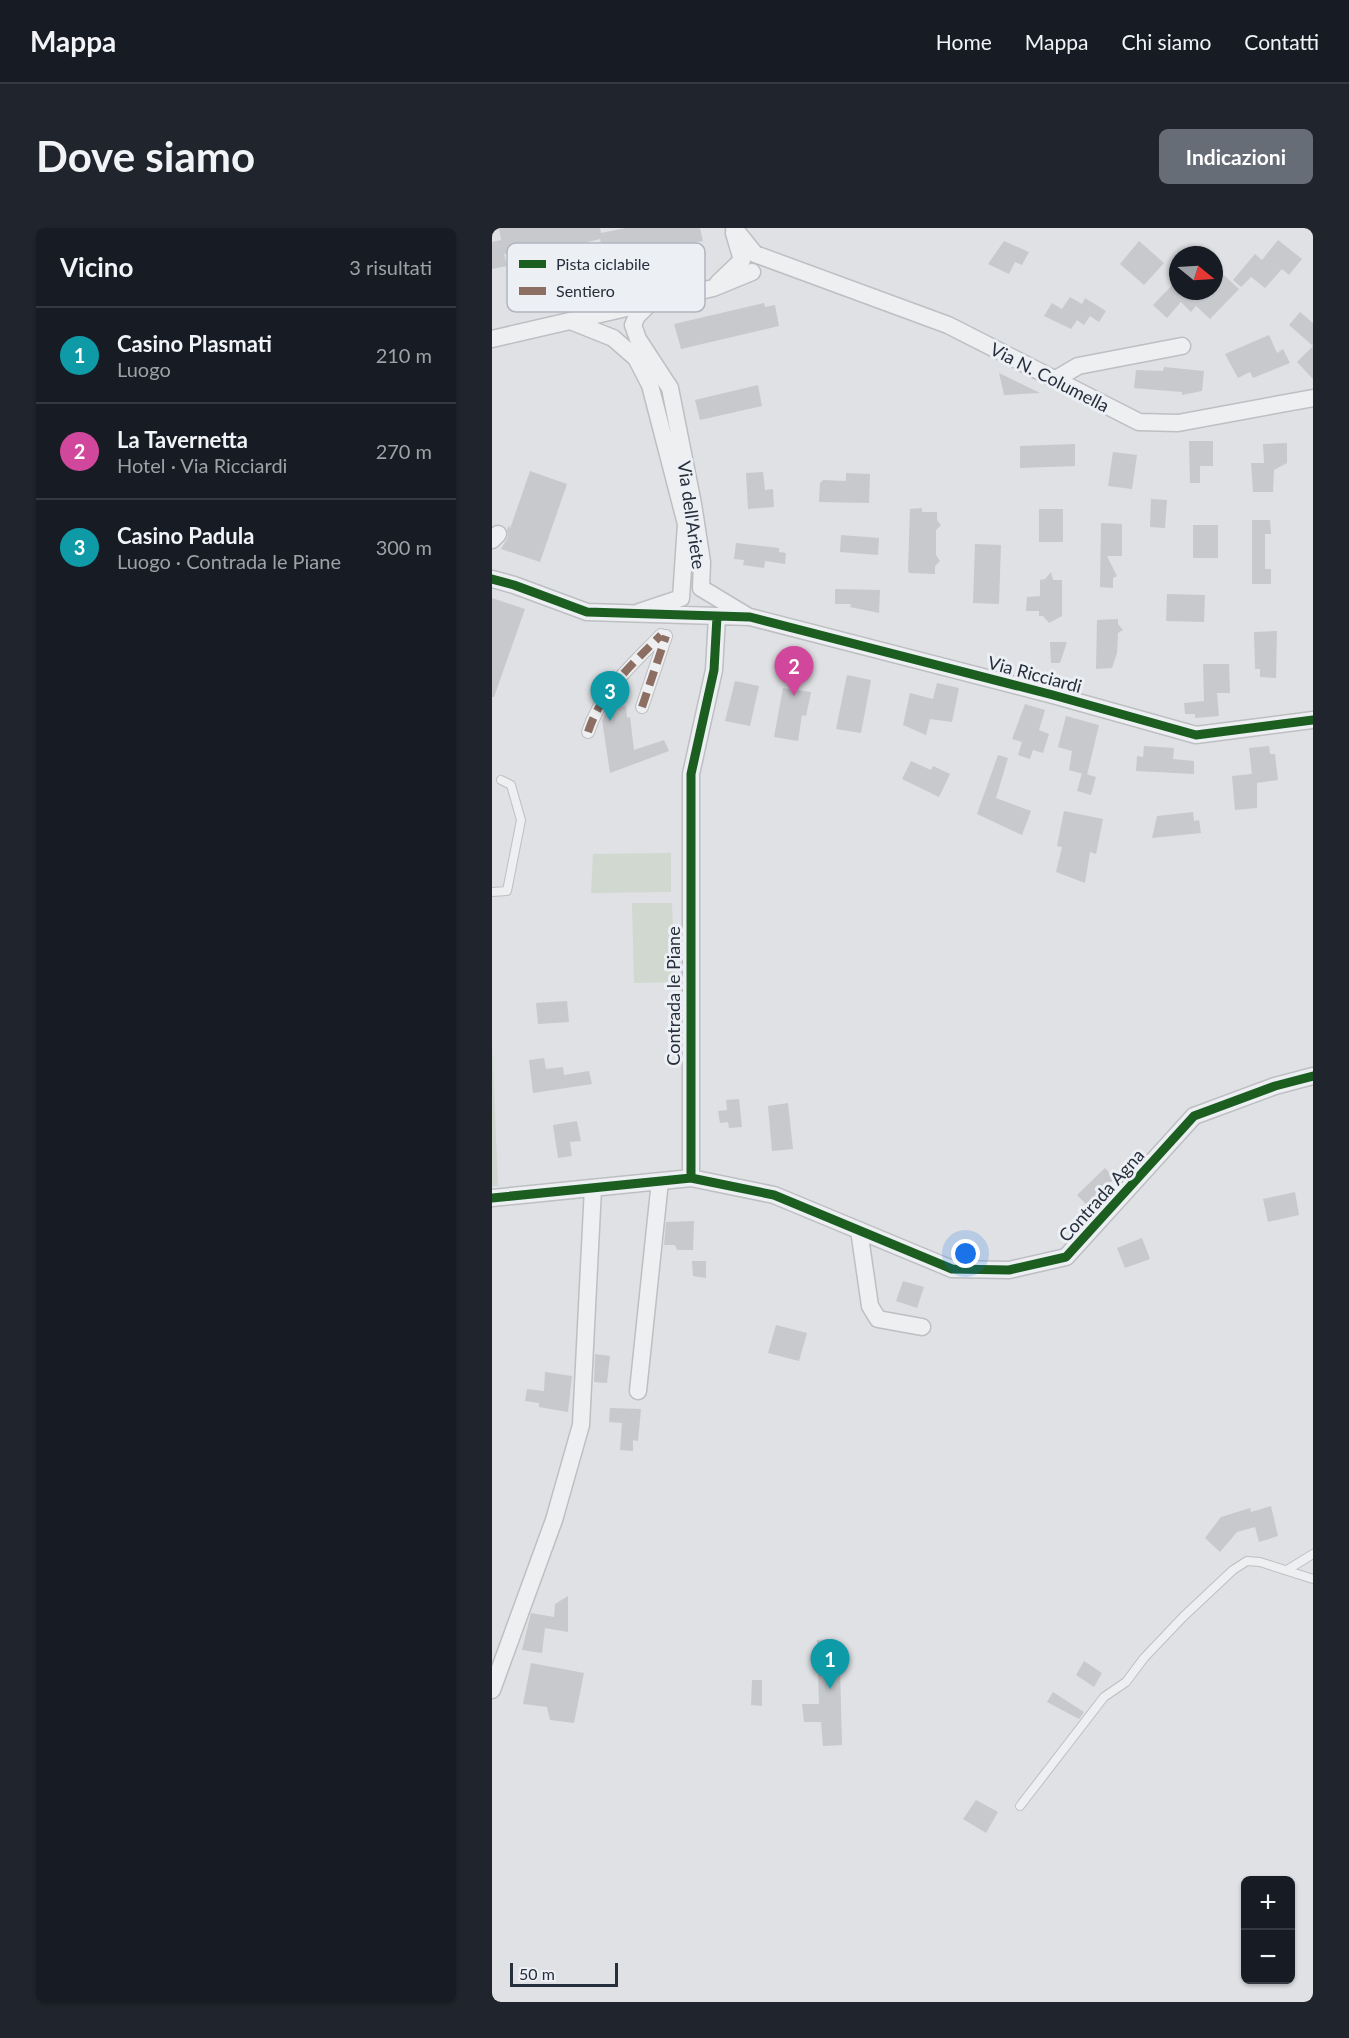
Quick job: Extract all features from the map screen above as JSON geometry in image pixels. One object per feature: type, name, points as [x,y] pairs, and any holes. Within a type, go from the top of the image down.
[{"type":"street","points":[[705,290],[713,288],[751,264],[733,228]]},
{"type":"street","name":"Via N. Columella","points":[[751,264],[797,268],[948,325],[1139,422],[1178,423],[1313,398]]},
{"type":"street","points":[[492,339],[614,312]]},
{"type":"street","name":"Via dell'Ariete","points":[[641,312],[633,325],[638,339],[670,387],[702,562],[701,588],[750,617]]},
{"type":"street","name":"Via dell'Ariete","points":[[573,322],[613,338],[636,358],[650,386],[686,524],[681,598]]},
{"type":"street","points":[[1056,379],[1078,366],[1182,346]]},
{"type":"street","points":[[492,579],[587,612],[691,618],[750,617]]},
{"type":"street","points":[[630,615],[681,598],[689,589],[701,588],[710,596],[711,605],[703,616],[691,618]]},
{"type":"street","points":[[681,598],[682,610],[691,618]]},
{"type":"street","name":"Contrada le Piane","points":[[691,1178],[691,774],[714,670],[717,617]]},
{"type":"street","name":"Via Ricciardi","points":[[750,617],[1053,695],[1196,735],[1313,720]]},
{"type":"street","points":[[588,732],[596,708],[606,692],[664,635],[642,707]]},
{"type":"street","name":"Contrada Agna","points":[[691,1178],[774,1196],[952,1269],[1009,1270],[1066,1257],[1194,1116],[1275,1086],[1313,1076]]},
{"type":"street","points":[[492,1201],[691,1178]]},
{"type":"street","points":[[638,1391],[660,1181]]},
{"type":"street","points":[[492,1690],[554,1521],[581,1425],[593,1188]]},
{"type":"street","points":[[859,1230],[870,1306],[878,1319],[922,1327]]},
{"type":"lane","points":[[492,892],[507,891],[521,820],[511,785],[501,780]]},
{"type":"lane","points":[[1287,1570],[1313,1554]]},
{"type":"lane","points":[[1020,1806],[1104,1697],[1126,1682],[1168,1632],[1233,1570],[1247,1561],[1260,1562],[1313,1580]]},
{"type":"shaded area","points":[[671,853],[671,892],[591,893],[593,854]]},
{"type":"shaded area","points":[[632,903],[672,903],[675,982],[634,983]]},
{"type":"shaded area","points":[[492,1041],[498,1186],[492,1186]]},
{"type":"building","points":[[499,228],[600,228],[601,233],[626,228],[700,228],[703,241],[694,243],[601,243],[600,239],[583,243],[507,243],[507,253],[504,254],[507,266],[492,269],[492,242],[501,240]]},
{"type":"building","points":[[1278,240],[1302,259],[1289,275],[1282,269],[1265,288],[1251,277],[1241,287],[1233,280],[1255,254],[1262,260]]},
{"type":"building","points":[[1004,241],[1029,252],[1022,265],[1015,262],[1009,274],[988,264]]},
{"type":"building","points":[[1139,241],[1164,263],[1144,285],[1120,264]]},
{"type":"building","points":[[1223,274],[1239,289],[1210,319],[1196,306],[1191,312],[1181,302],[1167,318],[1153,305],[1169,288],[1169,300],[1223,300]]},
{"type":"building","points":[[1070,297],[1082,304],[1085,298],[1106,311],[1099,322],[1090,316],[1084,325],[1077,320],[1071,329],[1044,316],[1052,303],[1062,309]]},
{"type":"building","points":[[764,303],[765,307],[775,305],[779,326],[681,349],[674,324]]},
{"type":"building","points":[[1300,312],[1313,323],[1313,346],[1289,325]]},
{"type":"building","points":[[1269,335],[1277,353],[1283,349],[1290,363],[1253,378],[1250,372],[1238,378],[1225,354]]},
{"type":"building","points":[[1313,346],[1313,379],[1297,362]]},
{"type":"building","points":[[1164,367],[1204,371],[1202,391],[1182,395],[1182,392],[1134,388],[1136,370],[1163,371]]},
{"type":"building","points":[[999,373],[1040,393],[1004,395]]},
{"type":"building","points":[[758,385],[762,406],[700,420],[695,400]]},
{"type":"building","points":[[1189,441],[1213,441],[1213,466],[1200,466],[1200,483],[1190,483]]},
{"type":"building","points":[[1287,443],[1287,463],[1274,470],[1273,492],[1253,492],[1251,463],[1264,463],[1263,444]]},
{"type":"building","points":[[1075,444],[1075,466],[1020,468],[1020,446]]},
{"type":"building","points":[[1113,452],[1137,455],[1132,489],[1108,486]]},
{"type":"building","points":[[530,471],[567,484],[540,562],[501,549],[508,537],[507,530],[509,525],[510,529]]},
{"type":"building","points":[[763,472],[765,490],[773,489],[774,507],[748,509],[746,473]]},
{"type":"building","points":[[846,473],[870,474],[869,503],[819,502],[820,483],[823,480],[846,481]]},
{"type":"building","points":[[1151,499],[1167,500],[1165,528],[1150,527]]},
{"type":"building","points":[[922,508],[922,512],[937,512],[937,520],[941,525],[936,530],[936,555],[940,561],[935,566],[935,574],[909,573],[908,570],[910,509]]},
{"type":"building","points":[[1039,509],[1063,509],[1063,542],[1039,542]]},
{"type":"building","points":[[1252,520],[1270,520],[1271,534],[1265,534],[1265,569],[1271,569],[1271,584],[1252,584]]},
{"type":"building","points":[[1101,523],[1122,524],[1122,556],[1107,556],[1117,576],[1113,578],[1113,588],[1100,587]]},
{"type":"building","points":[[1193,525],[1218,525],[1218,558],[1193,558]]},
{"type":"building","points":[[841,535],[879,538],[878,555],[840,552]]},
{"type":"building","points":[[736,543],[779,548],[779,552],[786,553],[785,564],[765,561],[764,568],[743,565],[744,560],[734,559]]},
{"type":"building","points":[[975,544],[1001,545],[999,604],[973,603]]},
{"type":"building","points":[[1051,572],[1053,580],[1062,580],[1062,616],[1049,623],[1043,616],[1039,616],[1039,611],[1026,611],[1027,597],[1040,596],[1040,580],[1045,579]]},
{"type":"building","points":[[835,589],[880,590],[879,613],[850,607],[851,604],[835,604]]},
{"type":"building","points":[[1167,594],[1205,595],[1204,622],[1166,621]]},
{"type":"building","points":[[492,598],[525,609],[494,697],[492,697]]},
{"type":"building","points":[[1118,619],[1118,624],[1123,630],[1118,633],[1117,653],[1112,668],[1096,669],[1097,620]]},
{"type":"building","points":[[1277,631],[1276,678],[1260,677],[1260,669],[1255,669],[1254,632]]},
{"type":"building","points":[[1050,642],[1067,642],[1060,663],[1051,663]]},
{"type":"building","points":[[1203,664],[1229,664],[1230,693],[1217,693],[1219,716],[1195,718],[1195,714],[1185,714],[1184,703],[1204,701]]},
{"type":"building","points":[[847,675],[871,680],[861,733],[836,729]]},
{"type":"building","points":[[735,681],[759,686],[750,726],[725,721]]},
{"type":"building","points":[[937,683],[959,688],[952,722],[930,719],[926,735],[903,725],[910,693],[933,699]]},
{"type":"building","points":[[783,688],[811,692],[806,716],[802,715],[798,741],[774,737]]},
{"type":"building","points":[[1025,704],[1045,710],[1039,730],[1049,734],[1043,753],[1033,750],[1030,759],[1018,755],[1022,742],[1012,739]]},
{"type":"building","points":[[626,706],[627,718],[630,717],[634,750],[664,740],[669,751],[610,773],[602,720],[608,708]]},
{"type":"building","points":[[1066,716],[1099,725],[1087,775],[1069,770],[1072,751],[1058,747]]},
{"type":"building","points":[[1144,746],[1174,748],[1173,759],[1194,761],[1194,774],[1136,771],[1137,756],[1143,757]]},
{"type":"building","points":[[1269,746],[1270,754],[1275,754],[1278,780],[1257,783],[1257,808],[1235,810],[1232,776],[1252,774],[1249,748]]},
{"type":"building","points":[[998,755],[1008,758],[996,798],[1031,811],[1022,835],[977,814]]},
{"type":"building","points":[[911,761],[931,770],[933,766],[950,774],[939,797],[902,779]]},
{"type":"building","points":[[1082,773],[1096,777],[1091,795],[1077,791]]},
{"type":"building","points":[[1064,811],[1103,819],[1096,854],[1090,852],[1085,883],[1056,872],[1062,847],[1057,846]]},
{"type":"building","points":[[1193,812],[1194,821],[1199,820],[1201,833],[1152,838],[1157,816]]},
{"type":"building","points":[[567,1001],[569,1022],[538,1024],[536,1003]]},
{"type":"building","points":[[544,1058],[546,1069],[563,1067],[564,1075],[589,1071],[592,1084],[533,1093],[529,1060]]},
{"type":"building","points":[[739,1099],[742,1127],[729,1128],[728,1122],[720,1123],[718,1111],[727,1110],[726,1100]]},
{"type":"building","points":[[788,1103],[793,1149],[772,1151],[768,1106]]},
{"type":"building","points":[[577,1121],[581,1141],[570,1142],[572,1156],[558,1158],[553,1125]]},
{"type":"building","points":[[1105,1168],[1114,1178],[1091,1209],[1077,1195]]},
{"type":"building","points":[[1295,1192],[1299,1215],[1268,1222],[1263,1199]]},
{"type":"building","points":[[694,1221],[693,1250],[677,1250],[675,1245],[664,1245],[666,1222]]},
{"type":"building","points":[[1142,1238],[1150,1259],[1125,1268],[1117,1248]]},
{"type":"building","points":[[692,1261],[706,1261],[706,1278],[693,1276]]},
{"type":"building","points":[[903,1281],[924,1287],[917,1308],[896,1301]]},
{"type":"building","points":[[776,1325],[807,1333],[799,1361],[768,1353]]},
{"type":"building","points":[[595,1354],[610,1356],[607,1383],[594,1382]]},
{"type":"building","points":[[545,1372],[572,1376],[568,1412],[539,1407],[539,1403],[525,1401],[527,1389],[544,1391]]},
{"type":"building","points":[[610,1408],[641,1409],[638,1441],[633,1440],[633,1451],[620,1450],[622,1423],[609,1422]]},
{"type":"building","points":[[1271,1506],[1278,1536],[1259,1542],[1255,1527],[1237,1532],[1220,1552],[1205,1538],[1221,1517],[1250,1508],[1251,1512]]},
{"type":"building","points":[[568,1596],[568,1632],[545,1628],[542,1653],[522,1650],[531,1613],[554,1617],[555,1604]]},
{"type":"building","points":[[831,1639],[831,1649],[838,1650],[840,1666],[842,1745],[823,1746],[821,1722],[804,1722],[802,1704],[819,1704],[817,1640]]},
{"type":"building","points":[[1084,1661],[1102,1673],[1094,1687],[1076,1675]]},
{"type":"building","points":[[531,1663],[584,1673],[574,1723],[550,1720],[547,1707],[523,1704]]},
{"type":"building","points":[[752,1680],[762,1680],[762,1706],[751,1705]]},
{"type":"building","points":[[1053,1692],[1084,1712],[1079,1719],[1047,1702]]},
{"type":"building","points":[[976,1800],[998,1812],[986,1833],[963,1819]]},
{"type":"marked path","points":[[588,732],[601,703],[618,679],[661,635]]},
{"type":"marked path","points":[[642,707],[666,636]]},
{"type":"cycle path","points":[[492,579],[587,612],[750,617],[1053,695],[1196,735],[1313,720]]},
{"type":"cycle path","points":[[492,1198],[691,1178],[691,774],[714,670],[717,617]]},
{"type":"cycle path","points":[[691,1178],[774,1195],[952,1269],[1009,1270],[1066,1257],[1194,1116],[1275,1086],[1313,1076]]},
{"type":"place","name":"La Tavernetta","points":[[794,696]]},
{"type":"place","name":"Casino Padula","points":[[610,721]]},
{"type":"place","name":"Casino Plasmati","points":[[830,1689]]}]
